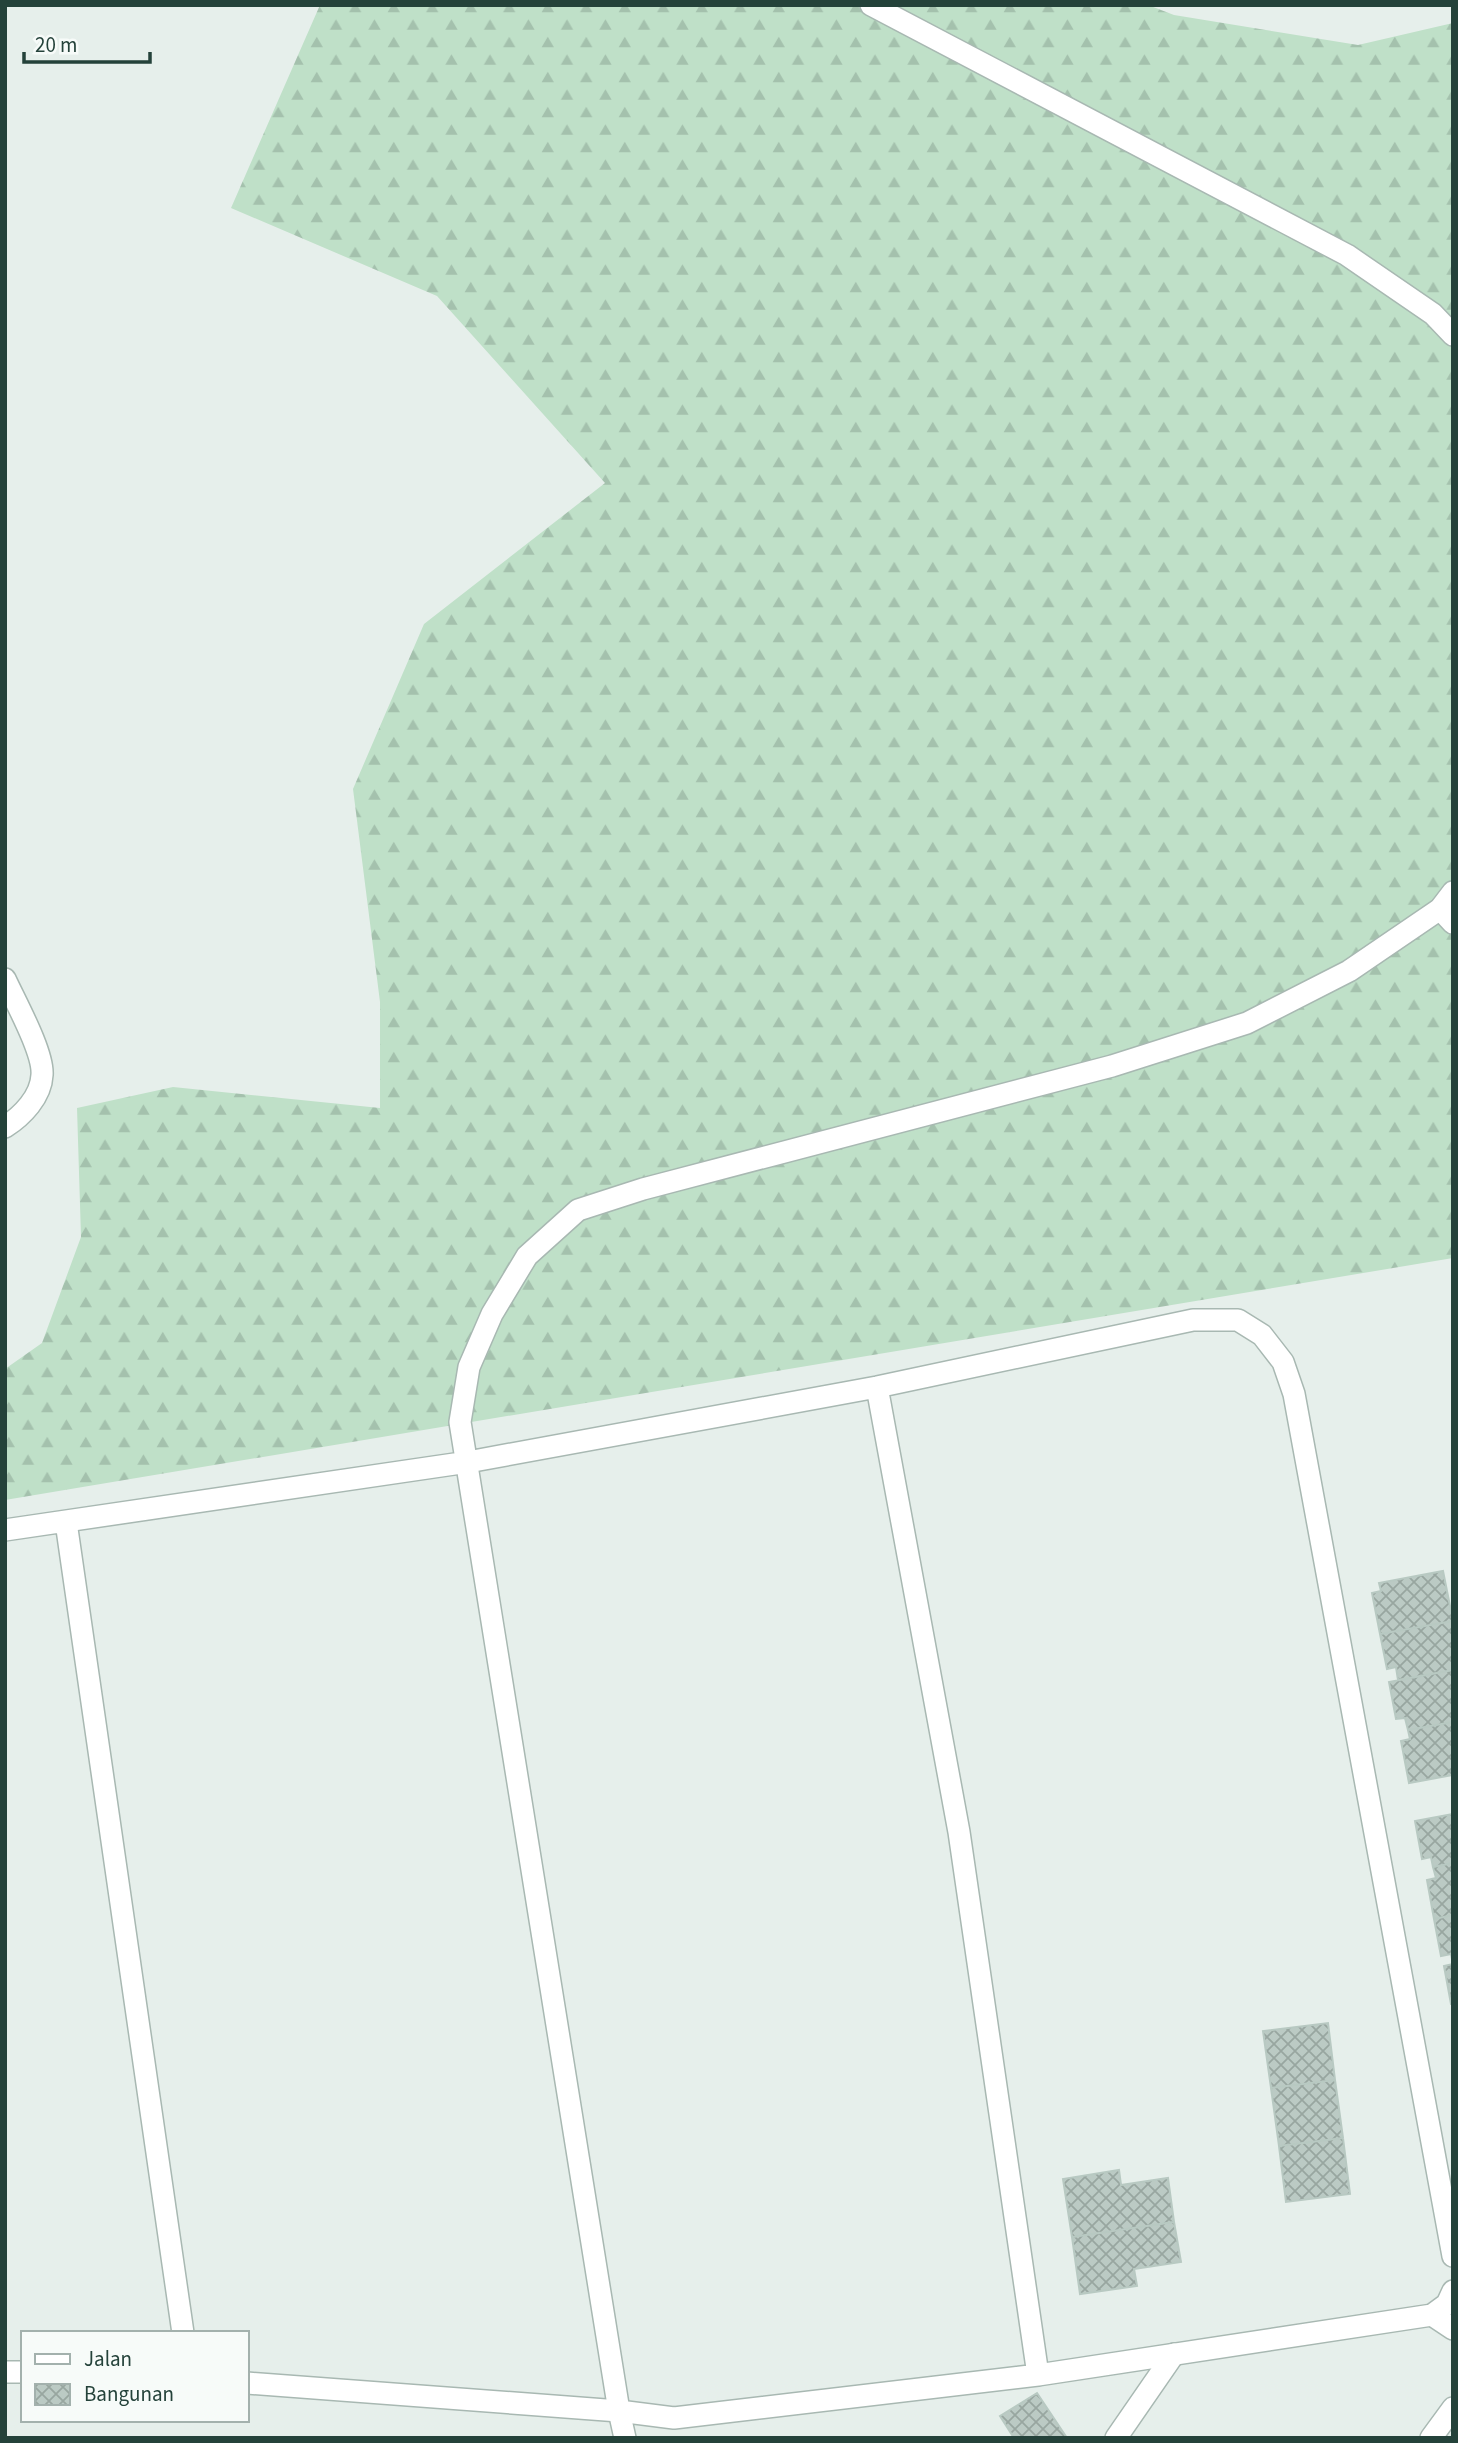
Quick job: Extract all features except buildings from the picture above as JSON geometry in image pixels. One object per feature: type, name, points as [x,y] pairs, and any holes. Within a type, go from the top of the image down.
[{"type":"street","points":[[871,5],[1347,255],[1433,314],[1453,335]]},
{"type":"street","points":[[625,2438],[460,1422],[469,1367],[492,1314],[527,1256],[578,1210],[643,1189],[1112,1066],[1247,1023],[1349,971],[1449,908]]},
{"type":"street","points":[[5,979],[34,1042],[43,1074],[38,1092],[20,1117],[5,1127]]},
{"type":"street","points":[[5,1530],[468,1462],[877,1387],[1192,1320],[1238,1320],[1262,1335],[1283,1362],[1297,1407],[1453,2256]]},
{"type":"street","points":[[877,1387],[959,1832],[1038,2375]]},
{"type":"street","points":[[66,1522],[183,2331]]},
{"type":"street","points":[[248,2383],[619,2411],[674,2418],[1038,2375],[1433,2315],[1447,2304],[1453,2291]]},
{"type":"street","points":[[1433,2315],[1453,2329]]},
{"type":"street","points":[[1116,2438],[1174,2354]]},
{"type":"street","points":[[1431,2438],[1453,2408]]},
{"type":"green space","points":[[320,5],[1148,5],[1174,15],[1358,45],[1453,23],[1453,1258],[5,1500],[5,1369],[42,1343],[81,1237],[77,1108],[173,1087],[380,1108],[380,1002],[353,789],[424,624],[605,483],[437,296],[231,208]]}]
